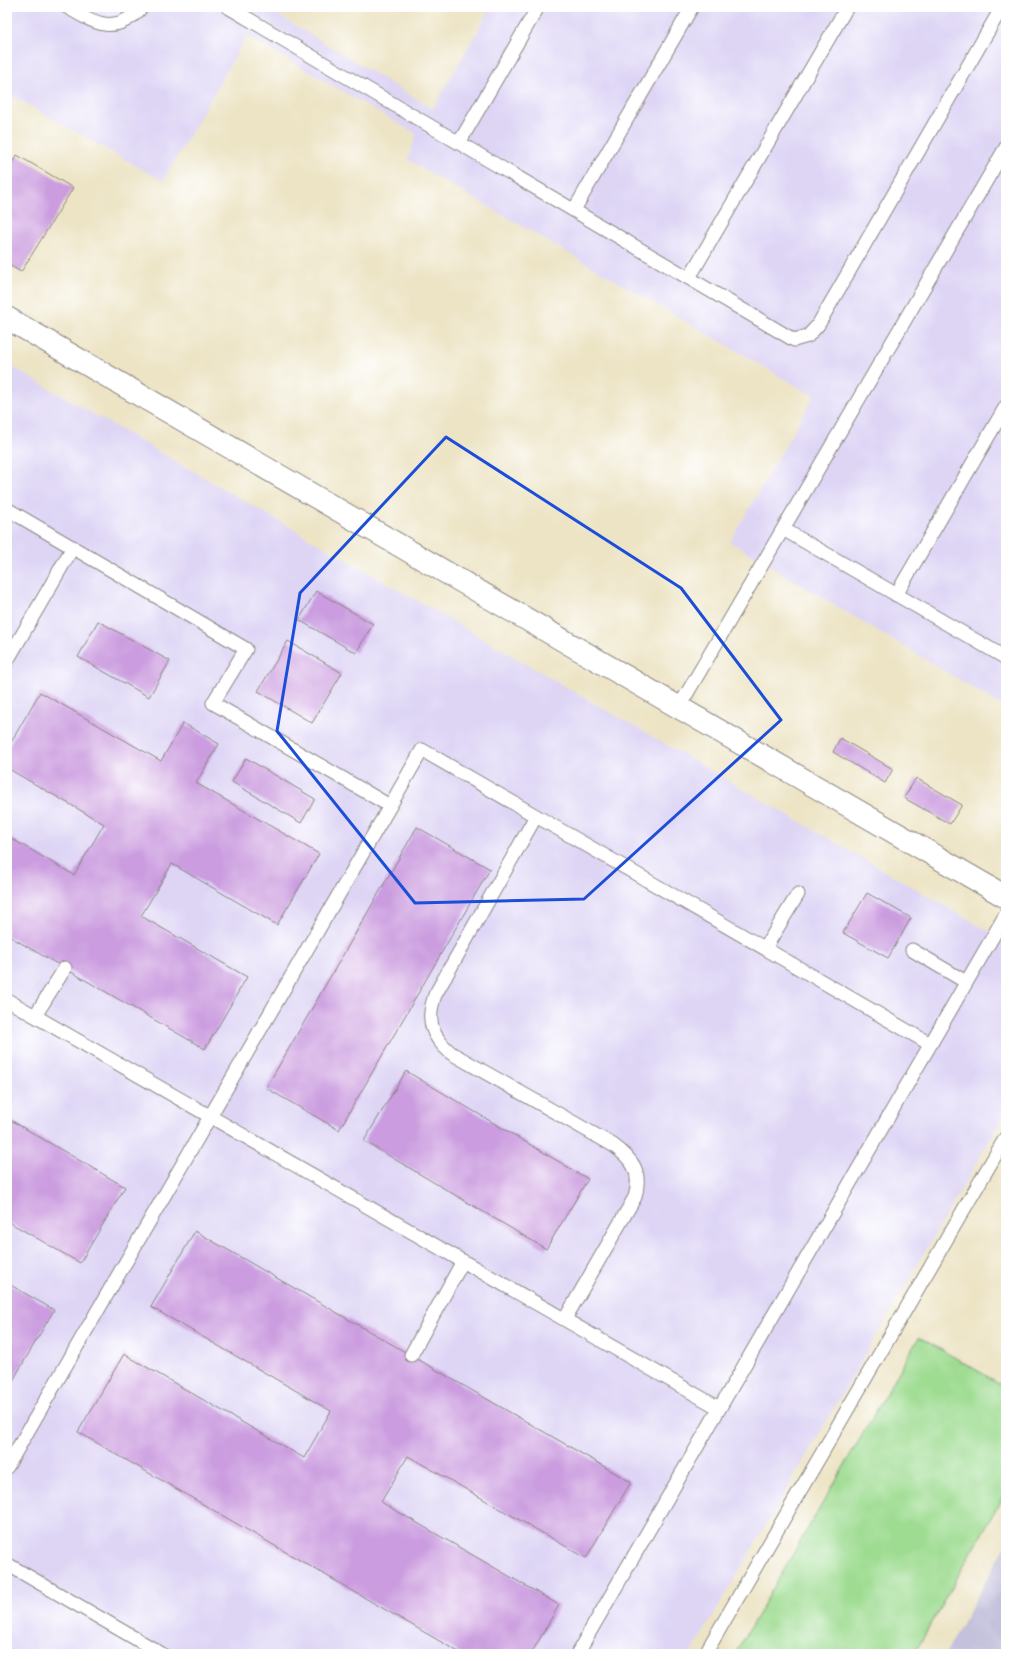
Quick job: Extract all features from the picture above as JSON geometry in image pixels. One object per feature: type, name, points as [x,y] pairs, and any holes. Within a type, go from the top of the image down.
[{"type":"street","points":[[7,318],[1006,897]]},
{"type":"lane","points":[[67,7],[92,21],[112,24],[130,20],[142,7]]},
{"type":"lane","points":[[228,7],[794,340],[808,336],[818,324],[1002,7]]},
{"type":"lane","points":[[459,143],[538,7]]},
{"type":"lane","points":[[574,210],[692,7]]},
{"type":"lane","points":[[689,278],[846,7]]},
{"type":"lane","points":[[678,707],[1006,147]]},
{"type":"lane","points":[[896,595],[1006,406]]},
{"type":"lane","points":[[7,508],[246,649],[213,703],[390,806]]},
{"type":"lane","points":[[783,529],[1006,658]]},
{"type":"lane","points":[[7,661],[73,547]]},
{"type":"lane","points":[[7,1468],[422,750],[930,1044]]},
{"type":"lane","points":[[536,816],[435,995],[432,1003],[430,1019],[436,1038],[451,1053],[613,1145],[633,1163],[637,1180],[634,1197],[564,1319]]},
{"type":"lane","points":[[765,948],[798,894]]},
{"type":"lane","points":[[577,1654],[1006,914]]},
{"type":"lane","points":[[912,950],[966,982]]},
{"type":"lane","points":[[35,1016],[65,968]]},
{"type":"lane","points":[[7,1000],[719,1408]]},
{"type":"lane","points":[[705,1654],[1006,1137]]},
{"type":"lane","points":[[411,1355],[463,1261]]},
{"type":"lane","points":[[7,1564],[162,1654]]},
{"type":"highlighted area","points":[[446,437],[681,588],[781,720],[584,899],[415,903],[277,731],[300,593]]},
{"type":"shaded area","points":[[7,7],[265,7],[433,109],[491,7],[1006,7],[1006,708],[730,542],[814,396],[408,160],[416,134],[247,36],[163,181],[7,93]]},
{"type":"shaded area","points":[[7,364],[1006,941],[1006,1112],[691,1654],[7,1654]]},
{"type":"shaded area","points":[[1006,1545],[1006,1654],[945,1654]]},
{"type":"green space","points":[[919,1337],[1006,1387],[1006,1491],[914,1654],[735,1654]]},
{"type":"building","points":[[17,155],[73,188],[21,272],[7,264],[7,171]]},
{"type":"building","points":[[316,591],[373,624],[356,653],[299,620]]},
{"type":"building","points":[[98,621],[170,661],[149,697],[78,657]]},
{"type":"building","points":[[288,641],[342,673],[312,723],[258,691]]},
{"type":"building","points":[[40,692],[161,761],[183,723],[219,744],[196,783],[319,854],[277,925],[172,864],[141,916],[247,977],[205,1049],[7,935],[7,836],[74,875],[104,824],[7,768],[7,749]]},
{"type":"building","points":[[840,738],[893,769],[885,783],[833,752]]},
{"type":"building","points":[[246,758],[315,799],[301,823],[232,782]]},
{"type":"building","points":[[916,778],[962,805],[950,824],[904,798]]},
{"type":"building","points":[[417,827],[490,869],[339,1130],[266,1088]]},
{"type":"building","points":[[867,893],[911,918],[888,958],[843,933]]},
{"type":"building","points":[[406,1071],[588,1179],[546,1249],[364,1141]]},
{"type":"building","points":[[7,1118],[125,1187],[80,1263],[7,1221]]},
{"type":"building","points":[[195,1231],[631,1482],[586,1558],[408,1456],[381,1502],[559,1605],[531,1654],[462,1654],[78,1432],[124,1354],[304,1458],[331,1411],[151,1307]]},
{"type":"building","points":[[7,1283],[54,1310],[8,1389],[7,1388]]}]
